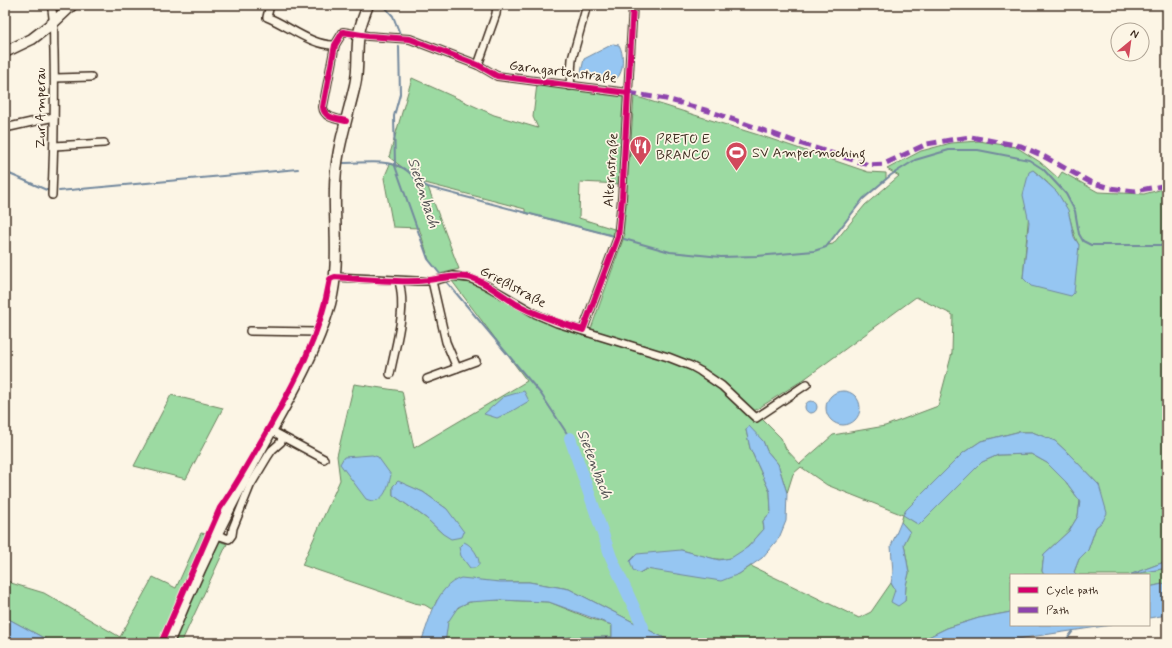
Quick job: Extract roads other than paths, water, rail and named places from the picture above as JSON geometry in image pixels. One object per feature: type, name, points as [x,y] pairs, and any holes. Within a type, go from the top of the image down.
[{"type":"main road","points":[[5,52],[32,39],[54,22],[72,5]]},
{"type":"main road","points":[[168,643],[216,535],[256,457],[298,385],[320,334],[330,304],[335,277],[334,188],[338,153],[356,83],[359,34],[368,5]]},
{"type":"street","name":"Zur Amperau","points":[[51,5],[54,22],[55,78],[52,195]]},
{"type":"street","points":[[270,5],[267,17],[319,44],[327,46],[335,45],[323,111],[327,116],[346,121]]},
{"type":"street","points":[[478,65],[496,14],[497,5]]},
{"type":"street","points":[[570,86],[572,59],[587,5]]},
{"type":"street","name":"Alternstraße","points":[[583,330],[618,237],[622,198],[633,5]]},
{"type":"street","name":"Garngartenstraße","points":[[335,45],[343,32],[368,36],[410,39],[478,65],[497,76],[628,93]]},
{"type":"street","points":[[55,78],[92,77]]},
{"type":"street","points":[[5,128],[54,117]]},
{"type":"street","points":[[54,146],[104,143]]},
{"type":"street","name":"Grießlstraße","points":[[335,277],[399,281],[432,281],[454,276],[469,278],[486,285],[536,314],[557,323],[668,357],[696,369],[722,386],[756,418],[807,384]]},
{"type":"street","points":[[390,374],[403,306],[399,281]]},
{"type":"street","points":[[432,281],[446,342],[457,368]]},
{"type":"street","points":[[250,331],[317,332],[320,334]]},
{"type":"street","points":[[427,379],[476,361]]},
{"type":"street","points":[[272,431],[324,458]]},
{"type":"street","points":[[216,535],[228,540],[232,536],[233,528],[250,486],[272,450],[281,442],[282,436]]},
{"type":"water","points":[[613,44],[619,45],[621,48],[622,67],[617,78],[588,77],[581,72],[584,59]]},
{"type":"water","points":[[1033,170],[1057,192],[1068,210],[1074,237],[1079,245],[1074,293],[1071,296],[1031,286],[1023,278],[1029,222],[1023,195],[1029,172]]},
{"type":"water","points":[[524,391],[529,401],[512,411],[497,418],[484,414],[503,397]]},
{"type":"water","points":[[840,391],[846,391],[850,392],[857,398],[860,408],[859,415],[853,422],[846,425],[840,425],[836,424],[829,418],[826,411],[826,405],[827,401],[833,394]]},
{"type":"water","points":[[809,401],[813,401],[817,407],[813,413],[809,413],[805,409],[805,405]]},
{"type":"water","points":[[749,426],[763,441],[767,451],[778,464],[787,493],[786,521],[779,538],[762,558],[739,574],[721,581],[646,569],[639,573],[633,570],[630,561],[637,554],[681,550],[719,560],[731,558],[748,547],[764,529],[763,521],[771,512],[770,492],[750,448],[746,430]]},
{"type":"water","points":[[1017,432],[1032,432],[1055,441],[1099,485],[1107,513],[1103,521],[1096,527],[1088,550],[1079,559],[1074,572],[1076,574],[1044,574],[1042,571],[1044,554],[1069,531],[1078,516],[1080,501],[1066,482],[1047,463],[1031,454],[998,455],[982,462],[919,525],[903,515],[906,510],[963,453],[981,441]]},
{"type":"water","points":[[372,455],[378,457],[391,475],[384,494],[381,498],[372,501],[366,499],[340,464],[344,457]]},
{"type":"water","points":[[398,481],[423,492],[447,509],[464,532],[462,537],[451,539],[443,534],[426,518],[393,495],[393,486]]},
{"type":"water","points":[[901,522],[910,532],[904,544],[909,573],[906,585],[905,601],[898,606],[891,602],[895,590],[891,583],[893,573],[891,546]]},
{"type":"water","points":[[464,542],[473,548],[477,555],[479,565],[475,568],[470,568],[461,556],[459,547]]},
{"type":"water","points":[[1167,561],[1167,568],[1132,574]]},
{"type":"water","points":[[461,578],[500,582],[529,582],[569,589],[674,643],[517,643],[552,638],[612,637],[612,625],[549,602],[499,600],[469,602],[458,607],[448,622],[445,643],[421,642],[435,605],[445,588],[452,582]]},
{"type":"water","points":[[1167,583],[1167,615],[1150,618],[1150,587]]},
{"type":"water","points":[[1010,612],[1010,626],[1104,626],[990,643],[916,643],[947,628],[979,618]]},
{"type":"water","points":[[5,617],[53,643],[5,643]]},
{"type":"waterway","name":"Sietenbach","points":[[383,5],[393,16],[400,34]]},
{"type":"waterway","name":"Sietenbach","points":[[399,46],[400,94],[394,116],[395,166],[428,259],[440,274]]},
{"type":"waterway","points":[[624,239],[670,252],[721,257],[757,256],[814,251],[826,247],[863,199],[891,175],[915,160],[949,150],[978,150],[1029,160],[1043,169],[1066,194],[1075,211],[1079,234],[1083,241],[1091,245],[1167,245]]},
{"type":"waterway","points":[[344,163],[390,163],[403,168],[420,183],[428,187],[614,236]]},
{"type":"waterway","points":[[59,191],[298,169]]},
{"type":"waterway","points":[[5,172],[49,191]]},
{"type":"waterway","name":"Sietenbach","points":[[445,280],[541,394],[570,438]]},
{"type":"waterway","name":"Sietenbach","points":[[570,438],[611,557],[643,627],[644,643]]},
{"type":"waterway","points":[[1064,643],[1073,631]]},
{"type":"place","name":"PRETO E BRANCO","points":[[641,166]]},
{"type":"place","name":"SV Ampermoching","points":[[736,172]]}]
